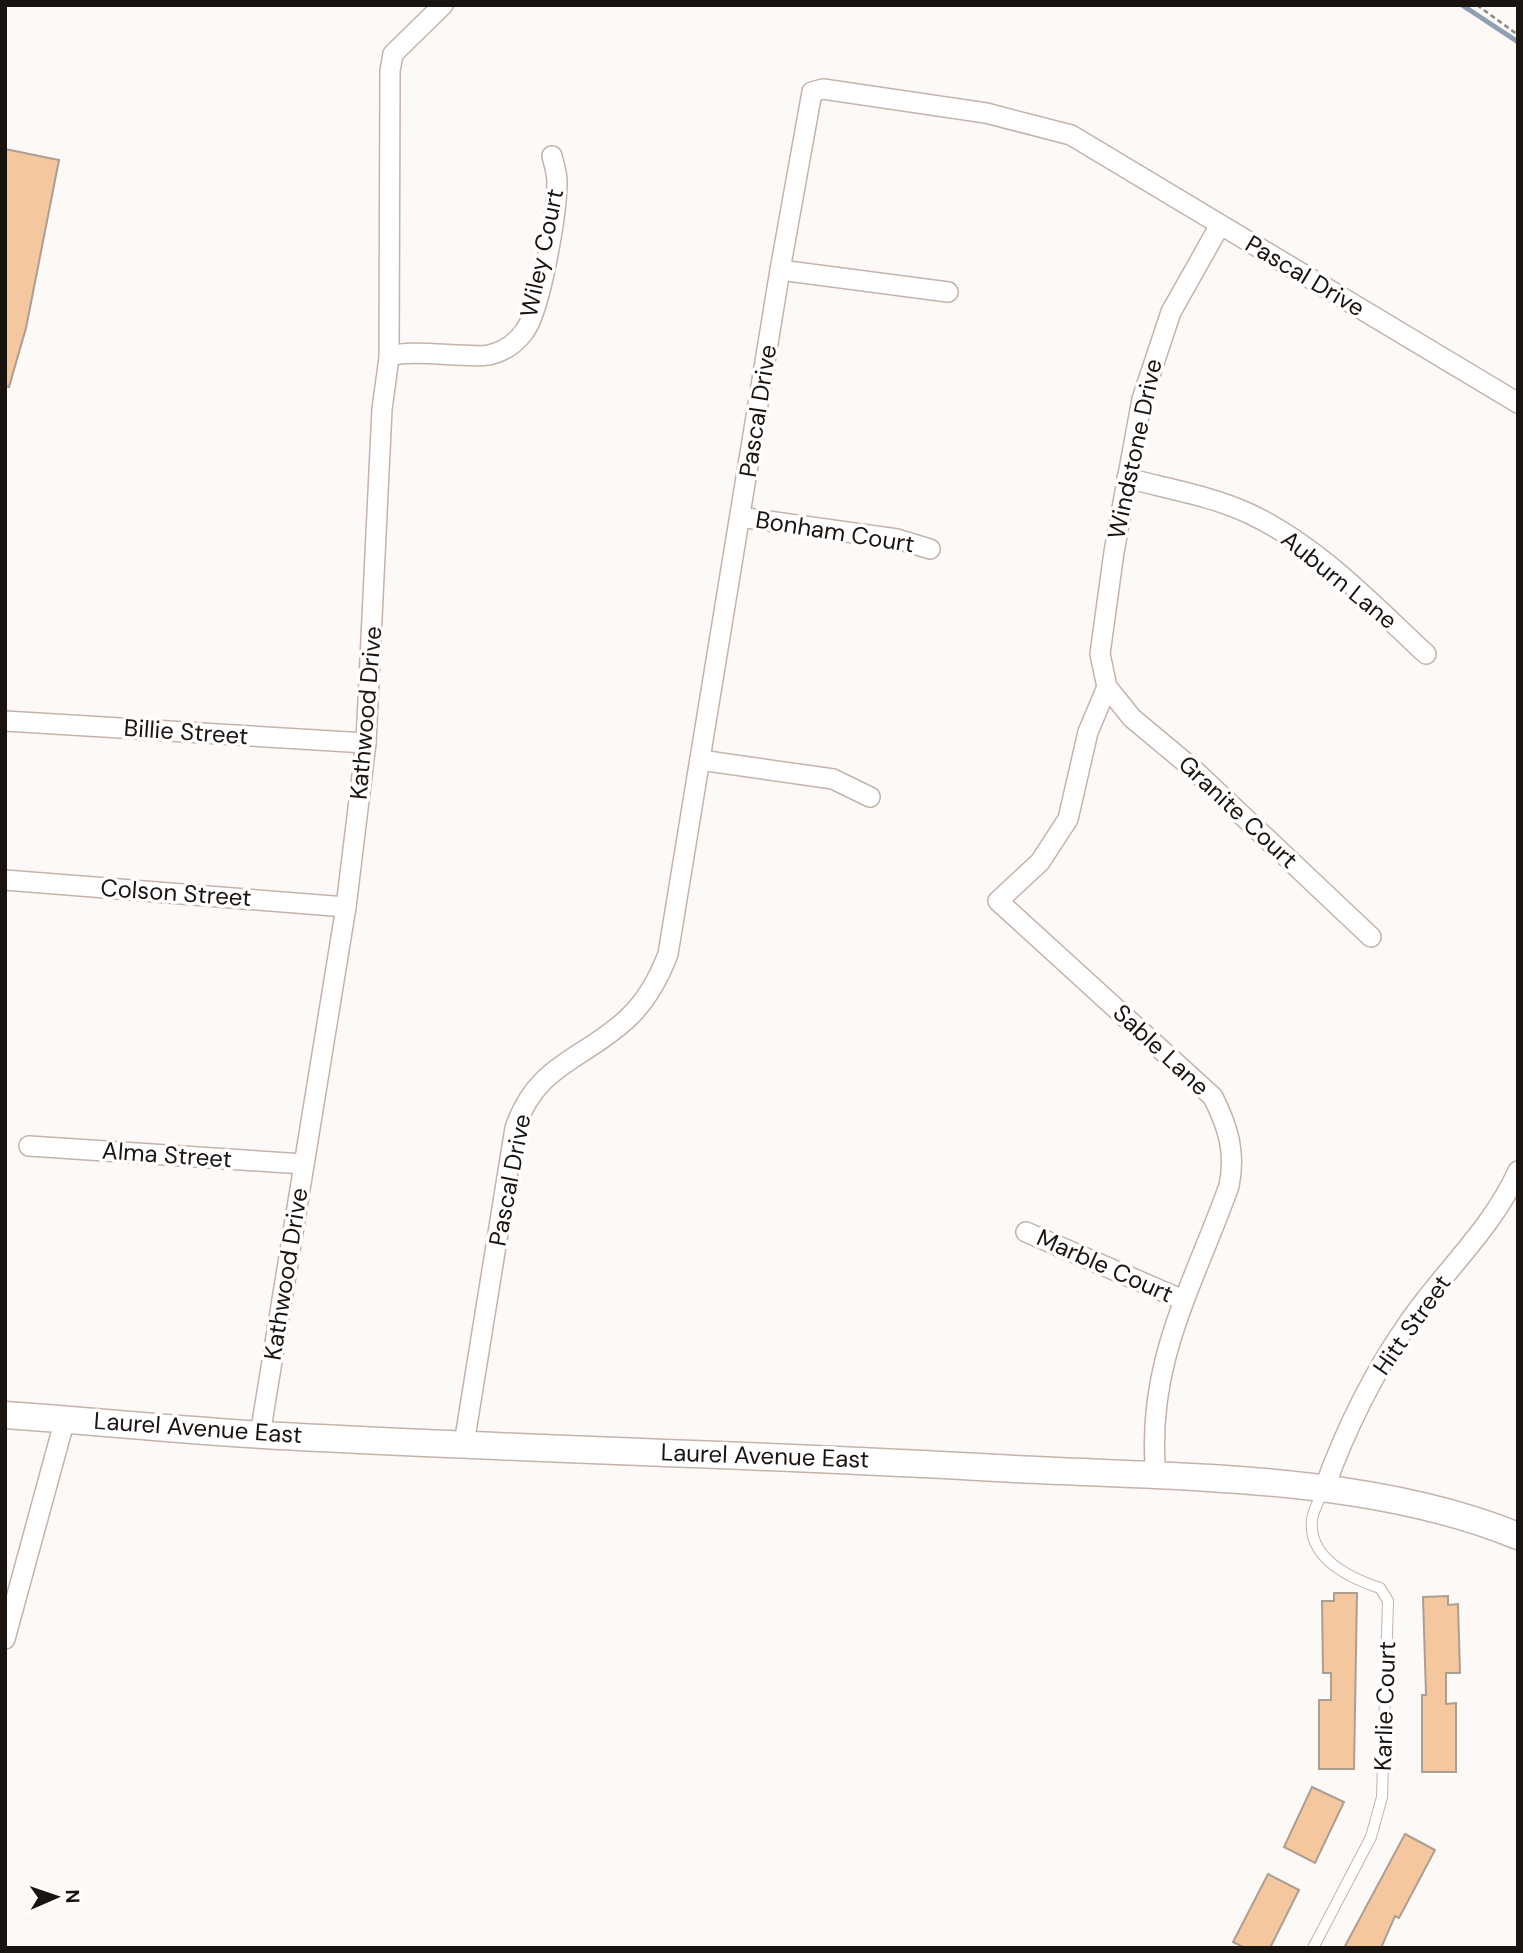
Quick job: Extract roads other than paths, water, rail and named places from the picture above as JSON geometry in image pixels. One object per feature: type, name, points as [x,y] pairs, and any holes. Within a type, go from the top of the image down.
[{"type":"street","name":"Kathwood Drive","points":[[260,1435],[346,907],[366,743],[382,409],[389,358],[390,71],[393,54],[443,5]]},
{"type":"street","name":"Pascal Drive","points":[[464,1444],[515,1128],[522,1108],[541,1080],[556,1067],[627,1020],[657,979],[672,934],[780,270],[812,92],[823,89],[986,113],[1071,135],[1518,403]]},
{"type":"street","name":"Wiley Court","points":[[389,358],[399,353],[452,357],[491,354],[509,346],[524,332],[535,310],[556,199],[557,178],[552,156]]},
{"type":"street","name":"Windstone Drive","points":[[1107,687],[1100,654],[1102,623],[1142,399],[1155,352],[1171,312],[1220,225]]},
{"type":"street","points":[[780,270],[948,292]]},
{"type":"street","name":"Auburn Lane","points":[[1127,478],[1219,502],[1251,514],[1288,535],[1348,582],[1426,654]]},
{"type":"street","name":"Bonham Court","points":[[740,517],[897,539],[930,549]]},
{"type":"street","name":"Granite Court","points":[[1107,687],[1132,718],[1192,768],[1371,937]]},
{"type":"street","name":"Sable Lane","points":[[1107,687],[1088,732],[1068,819],[1040,862],[998,901],[1213,1097],[1227,1126],[1233,1164],[1229,1186],[1183,1300],[1157,1385],[1153,1416],[1156,1477]]},
{"type":"street","name":"Billie Street","points":[[5,721],[366,743]]},
{"type":"street","points":[[700,760],[833,779],[870,797]]},
{"type":"street","name":"Colson Street","points":[[5,880],[346,907]]},
{"type":"street","name":"Alma Street","points":[[29,1146],[304,1164]]},
{"type":"street","name":"Hitt Street","points":[[1324,1489],[1365,1395],[1396,1342],[1493,1216],[1518,1171]]},
{"type":"street","name":"Marble Court","points":[[1026,1232],[1183,1300]]},
{"type":"street","name":"Laurel Avenue East","points":[[5,1415],[260,1435],[858,1460],[1324,1489],[1426,1506],[1518,1536]]},
{"type":"street","points":[[5,1639],[65,1419]]},
{"type":"lane","name":"Karlie Court","points":[[1313,1948],[1371,1837],[1382,1797],[1388,1601],[1380,1588],[1354,1580],[1331,1565],[1317,1544],[1312,1520],[1324,1489]]},
{"type":"waterway","points":[[1462,5],[1518,42]]}]
